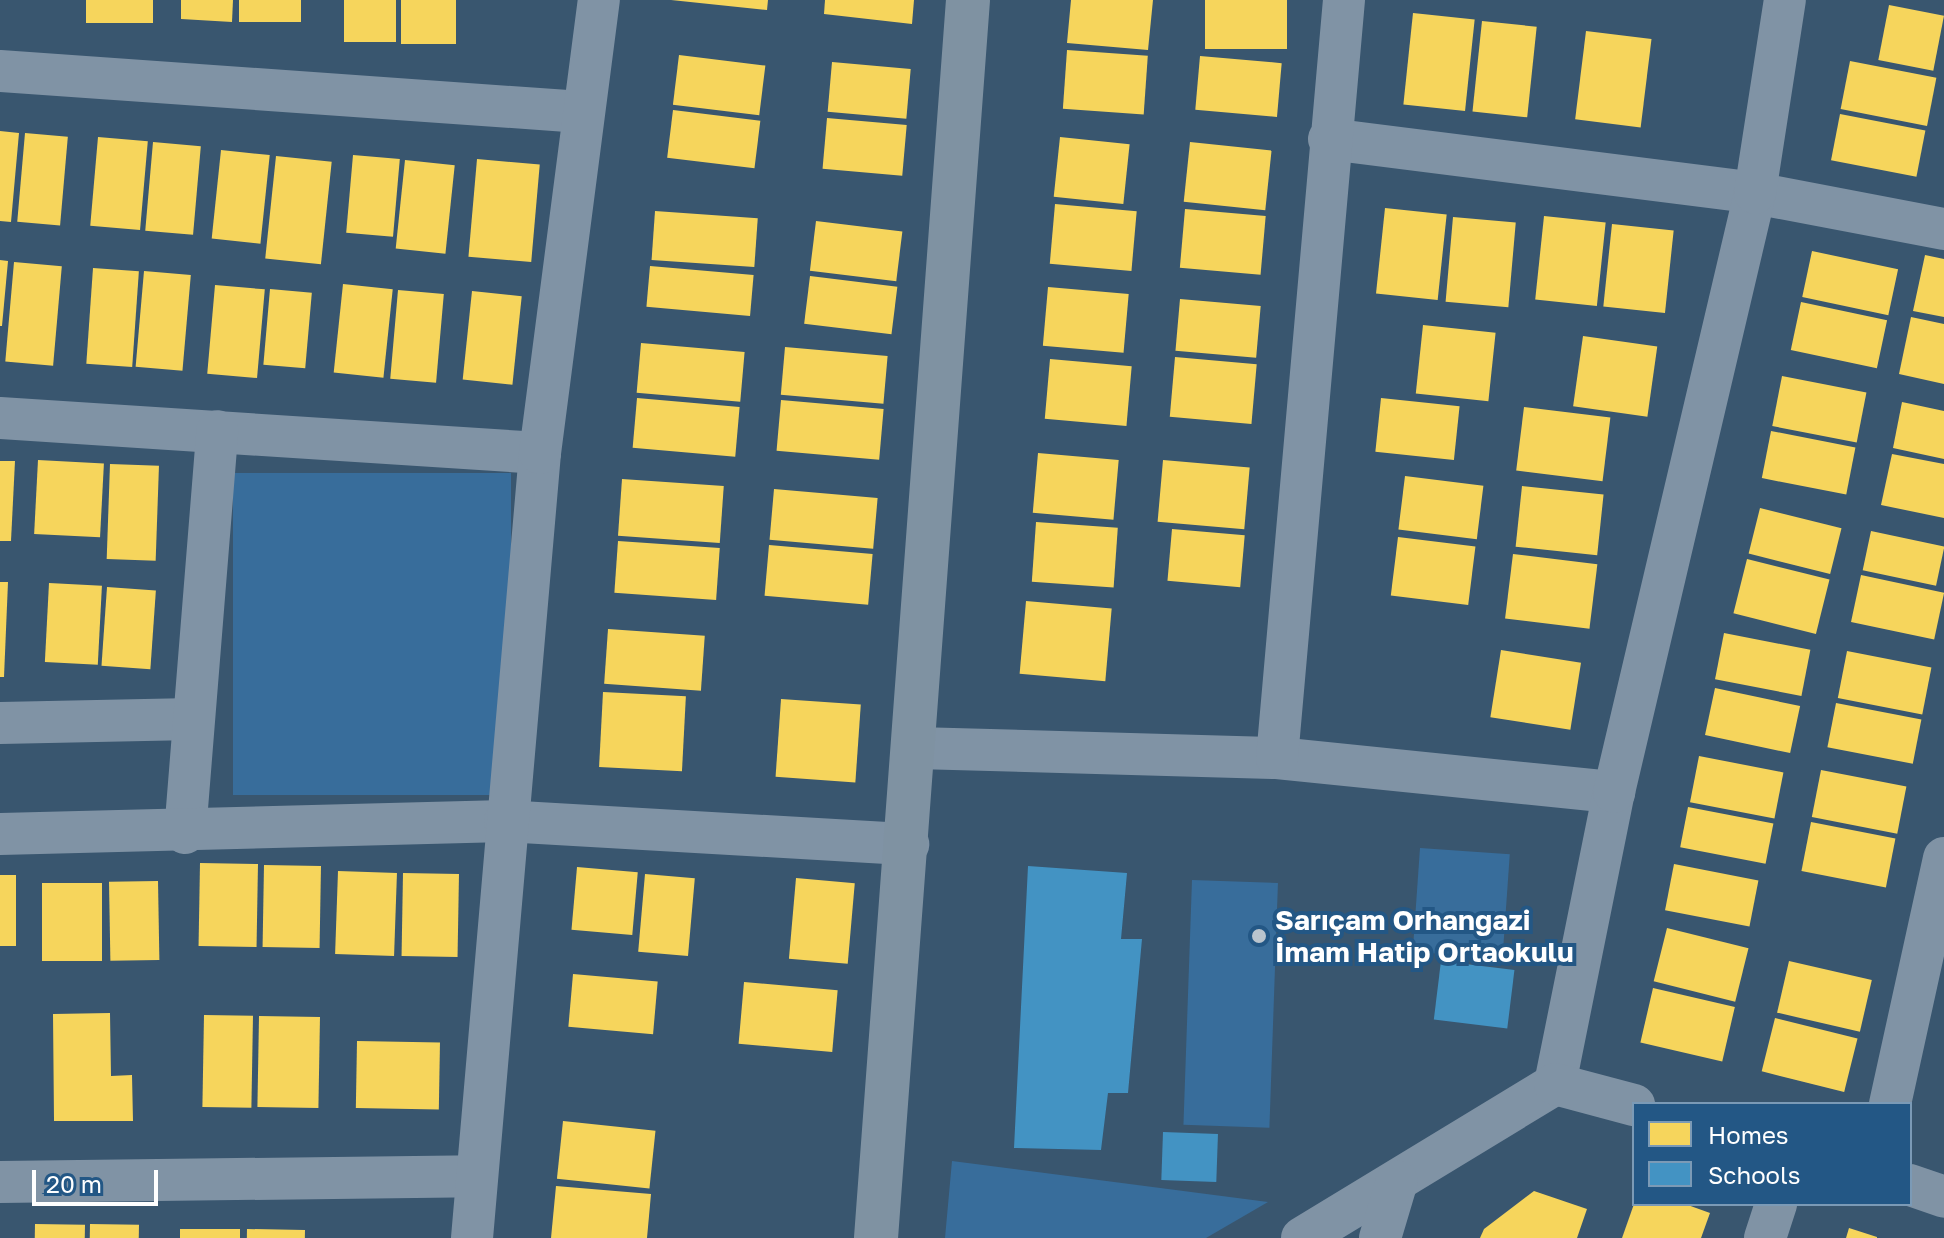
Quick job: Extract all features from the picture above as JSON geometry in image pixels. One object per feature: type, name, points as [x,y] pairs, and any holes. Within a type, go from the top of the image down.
[{"type":"main road","points":[[876,1238],[916,748],[968,0]]},
{"type":"street","points":[[472,1238],[505,821],[540,453],[599,0]]},
{"type":"street","points":[[1277,758],[1329,139],[1344,0]]},
{"type":"street","points":[[1555,1084],[1614,792],[1755,193],[1785,0]]},
{"type":"street","points":[[0,71],[582,112]]},
{"type":"street","points":[[1329,139],[1755,193],[1944,229]]},
{"type":"street","points":[[0,418],[540,453]]},
{"type":"street","points":[[185,833],[217,431]]},
{"type":"street","points":[[0,723],[193,719]]},
{"type":"street","points":[[916,748],[1277,758],[1614,792]]},
{"type":"street","points":[[0,834],[185,833],[505,821],[908,844]]},
{"type":"street","points":[[1890,1102],[1944,858]]},
{"type":"street","points":[[1302,1238],[1555,1084],[1632,1104]]},
{"type":"street","points":[[0,1182],[475,1176]]},
{"type":"street","points":[[1380,1238],[1397,1181]]},
{"type":"street","points":[[1912,1186],[1944,1197]]},
{"type":"street","points":[[1765,1238],[1775,1206]]},
{"type":"shaded area","points":[[233,473],[511,473],[511,795],[233,795]]},
{"type":"shaded area","points":[[1420,848],[1510,854],[1503,958],[1413,952]]},
{"type":"shaded area","points":[[1192,880],[1278,883],[1269,1128],[1183,1125]]},
{"type":"shaded area","points":[[952,1161],[1268,1202],[1206,1238],[945,1238]]},
{"type":"building: Homes","points":[[86,0],[153,0],[153,23],[86,23]]},
{"type":"building: Homes","points":[[181,0],[233,0],[232,22],[181,19]]},
{"type":"building: Homes","points":[[239,0],[301,0],[301,22],[239,22]]},
{"type":"building: Homes","points":[[344,0],[396,0],[396,42],[344,42]]},
{"type":"building: Homes","points":[[401,0],[456,0],[456,44],[401,44]]},
{"type":"building: Homes","points":[[671,0],[768,0],[767,10]]},
{"type":"building: Homes","points":[[825,0],[914,0],[912,24],[824,14]]},
{"type":"building: Homes","points":[[1071,0],[1153,0],[1148,50],[1067,43]]},
{"type":"building: Homes","points":[[1205,0],[1287,0],[1287,49],[1205,49]]},
{"type":"building: Homes","points":[[1889,5],[1944,16],[1933,71],[1878,60]]},
{"type":"building: Homes","points":[[1413,13],[1475,19],[1465,111],[1403,104]]},
{"type":"building: Homes","points":[[1482,21],[1537,27],[1527,117],[1472,112]]},
{"type":"building: Homes","points":[[1586,31],[1652,39],[1641,127],[1575,119]]},
{"type":"building: Homes","points":[[1067,50],[1148,56],[1144,115],[1063,109]]},
{"type":"building: Homes","points":[[679,55],[765,66],[759,115],[673,105]]},
{"type":"building: Homes","points":[[1200,56],[1282,63],[1277,117],[1195,110]]},
{"type":"building: Homes","points":[[1850,61],[1936,78],[1927,126],[1841,109]]},
{"type":"building: Homes","points":[[832,62],[911,69],[906,119],[828,112]]},
{"type":"building: Homes","points":[[673,110],[760,121],[754,168],[667,158]]},
{"type":"building: Homes","points":[[1840,114],[1925,131],[1916,177],[1831,160]]},
{"type":"building: Homes","points":[[827,118],[907,125],[902,176],[823,169]]},
{"type":"building: Homes","points":[[0,131],[19,133],[11,222],[0,221]]},
{"type":"building: Homes","points":[[25,133],[68,137],[60,225],[17,222]]},
{"type":"building: Homes","points":[[98,137],[148,141],[140,230],[90,226]]},
{"type":"building: Homes","points":[[1060,137],[1130,144],[1123,204],[1054,197]]},
{"type":"building: Homes","points":[[153,142],[201,146],[193,235],[145,231]]},
{"type":"building: Homes","points":[[1190,142],[1272,151],[1265,210],[1184,202]]},
{"type":"building: Homes","points":[[221,150],[270,155],[260,244],[212,239]]},
{"type":"building: Homes","points":[[353,155],[400,159],[393,237],[346,233]]},
{"type":"building: Homes","points":[[276,156],[332,162],[321,264],[265,258]]},
{"type":"building: Homes","points":[[477,159],[540,164],[531,262],[468,257]]},
{"type":"building: Homes","points":[[405,160],[455,165],[445,254],[396,249]]},
{"type":"building: Homes","points":[[1055,204],[1137,211],[1131,271],[1050,264]]},
{"type":"building: Homes","points":[[1385,208],[1447,214],[1438,300],[1376,294]]},
{"type":"building: Homes","points":[[1185,209],[1266,216],[1261,275],[1180,268]]},
{"type":"building: Homes","points":[[655,211],[758,218],[754,267],[652,260]]},
{"type":"building: Homes","points":[[1544,216],[1606,222],[1597,306],[1535,300]]},
{"type":"building: Homes","points":[[1453,217],[1516,222],[1508,307],[1446,302]]},
{"type":"building: Homes","points":[[816,221],[902,232],[896,281],[810,271]]},
{"type":"building: Homes","points":[[1612,224],[1674,230],[1665,313],[1603,307]]},
{"type":"building: Homes","points":[[1812,251],[1898,269],[1888,315],[1802,297]]},
{"type":"building: Homes","points":[[1925,255],[1944,259],[1944,317],[1913,311]]},
{"type":"building: Homes","points":[[0,260],[8,261],[2,326],[0,326]]},
{"type":"building: Homes","points":[[14,262],[62,266],[53,366],[5,362]]},
{"type":"building: Homes","points":[[650,266],[754,275],[750,316],[646,307]]},
{"type":"building: Homes","points":[[93,268],[139,271],[132,367],[86,364]]},
{"type":"building: Homes","points":[[144,271],[191,275],[182,371],[136,367]]},
{"type":"building: Homes","points":[[810,276],[897,287],[891,334],[804,324]]},
{"type":"building: Homes","points":[[343,284],[393,289],[383,378],[334,373]]},
{"type":"building: Homes","points":[[215,285],[265,289],[257,378],[207,374]]},
{"type":"building: Homes","points":[[1048,287],[1129,294],[1124,353],[1043,346]]},
{"type":"building: Homes","points":[[270,289],[312,293],[305,368],[263,365]]},
{"type":"building: Homes","points":[[398,290],[444,294],[436,383],[390,379]]},
{"type":"building: Homes","points":[[472,291],[522,296],[512,385],[463,380]]},
{"type":"building: Homes","points":[[1180,299],[1261,306],[1256,358],[1175,351]]},
{"type":"building: Homes","points":[[1801,302],[1887,320],[1877,368],[1791,350]]},
{"type":"building: Homes","points":[[1911,317],[1944,324],[1944,384],[1899,374]]},
{"type":"building: Homes","points":[[1423,325],[1496,333],[1488,401],[1416,394]]},
{"type":"building: Homes","points":[[1583,336],[1657,346],[1647,417],[1573,406]]},
{"type":"building: Homes","points":[[641,343],[745,352],[740,402],[637,393]]},
{"type":"building: Homes","points":[[785,347],[888,356],[883,404],[781,395]]},
{"type":"building: Homes","points":[[1175,357],[1257,364],[1251,424],[1170,417]]},
{"type":"building: Homes","points":[[1050,359],[1132,366],[1126,426],[1045,419]]},
{"type":"building: Homes","points":[[1782,376],[1866,392],[1857,442],[1772,426]]},
{"type":"building: Homes","points":[[637,398],[740,407],[735,457],[633,448]]},
{"type":"building: Homes","points":[[1381,398],[1460,406],[1454,460],[1375,452]]},
{"type":"building: Homes","points":[[781,400],[884,409],[879,460],[777,451]]},
{"type":"building: Homes","points":[[1902,402],[1944,411],[1944,459],[1893,448]]},
{"type":"building: Homes","points":[[1524,407],[1610,418],[1603,481],[1516,471]]},
{"type":"building: Homes","points":[[1771,431],[1855,447],[1846,495],[1762,478]]},
{"type":"building: Homes","points":[[1038,453],[1119,460],[1113,520],[1033,513]]},
{"type":"building: Homes","points":[[1892,454],[1944,464],[1944,518],[1881,505]]},
{"type":"building: Homes","points":[[38,460],[104,463],[100,537],[34,534]]},
{"type":"building: Homes","points":[[1163,460],[1250,468],[1244,529],[1158,522]]},
{"type":"building: Homes","points":[[0,461],[15,461],[11,541],[0,541]]},
{"type":"building: Homes","points":[[110,464],[159,466],[156,561],[107,559]]},
{"type":"building: Homes","points":[[1405,476],[1483,486],[1477,539],[1398,530]]},
{"type":"building: Homes","points":[[622,479],[724,486],[720,543],[618,536]]},
{"type":"building: Homes","points":[[1522,486],[1604,495],[1597,555],[1516,547]]},
{"type":"building: Homes","points":[[774,489],[878,498],[873,549],[770,540]]},
{"type":"building: Homes","points":[[1760,508],[1842,528],[1830,574],[1749,554]]},
{"type":"building: Homes","points":[[1036,522],[1118,528],[1114,588],[1032,582]]},
{"type":"building: Homes","points":[[1172,529],[1245,535],[1240,587],[1167,581]]},
{"type":"building: Homes","points":[[1871,531],[1944,547],[1936,586],[1863,570]]},
{"type":"building: Homes","points":[[1398,537],[1475,547],[1468,605],[1391,596]]},
{"type":"building: Homes","points":[[618,541],[720,548],[716,600],[614,593]]},
{"type":"building: Homes","points":[[769,545],[873,554],[868,605],[765,596]]},
{"type":"building: Homes","points":[[1513,554],[1597,564],[1589,629],[1505,619]]},
{"type":"building: Homes","points":[[1747,559],[1829,580],[1816,634],[1733,613]]},
{"type":"building: Homes","points":[[1861,575],[1944,593],[1934,640],[1851,622]]},
{"type":"building: Homes","points":[[0,582],[8,582],[4,677],[0,677]]},
{"type":"building: Homes","points":[[49,583],[102,586],[98,665],[45,662]]},
{"type":"building: Homes","points":[[107,587],[156,590],[150,669],[101,666]]},
{"type":"building: Homes","points":[[1026,601],[1112,608],[1105,681],[1020,674]]},
{"type":"building: Homes","points":[[608,629],[705,636],[701,691],[604,684]]},
{"type":"building: Homes","points":[[1724,633],[1810,650],[1801,696],[1715,679]]},
{"type":"building: Homes","points":[[1501,650],[1581,663],[1570,730],[1490,717]]},
{"type":"building: Homes","points":[[1847,651],[1931,667],[1922,715],[1838,698]]},
{"type":"building: Homes","points":[[1715,688],[1800,706],[1790,753],[1705,735]]},
{"type":"building: Homes","points":[[603,692],[686,696],[682,771],[599,767]]},
{"type":"building: Homes","points":[[781,699],[861,705],[855,782],[776,777]]},
{"type":"building: Homes","points":[[1836,703],[1921,720],[1913,764],[1827,747]]},
{"type":"building: Homes","points":[[1699,756],[1783,772],[1774,819],[1690,802]]},
{"type":"building: Homes","points":[[1821,770],[1906,787],[1897,834],[1812,817]]},
{"type":"building: Homes","points":[[1688,807],[1773,824],[1766,864],[1680,847]]},
{"type":"building: Homes","points":[[1811,822],[1895,838],[1886,887],[1801,871]]},
{"type":"building: Homes","points":[[200,863],[258,864],[257,947],[199,946]]},
{"type":"building: Homes","points":[[1674,864],[1758,880],[1749,927],[1665,910]]},
{"type":"building: Homes","points":[[264,865],[321,866],[320,948],[263,947]]},
{"type":"building: Homes","points":[[577,867],[638,872],[632,935],[572,930]]},
{"type":"building: Homes","points":[[338,871],[397,873],[394,956],[335,954]]},
{"type":"building: Homes","points":[[403,873],[459,874],[458,957],[402,956]]},
{"type":"building: Homes","points":[[645,874],[695,878],[688,956],[638,952]]},
{"type":"building: Homes","points":[[0,875],[16,875],[16,946],[0,946]]},
{"type":"building: Homes","points":[[796,878],[855,883],[848,964],[789,959]]},
{"type":"building: Homes","points":[[158,881],[159,960],[110,961],[109,882]]},
{"type":"building: Homes","points":[[42,883],[102,883],[102,961],[42,961]]},
{"type":"building: Homes","points":[[1667,928],[1749,948],[1735,1002],[1654,981]]},
{"type":"building: Homes","points":[[1789,961],[1872,980],[1860,1032],[1777,1013]]},
{"type":"building: Homes","points":[[573,974],[658,981],[653,1034],[568,1027]]},
{"type":"building: Homes","points":[[744,982],[838,990],[832,1052],[739,1044]]},
{"type":"building: Homes","points":[[1653,988],[1735,1007],[1722,1061],[1640,1043]]},
{"type":"building: Homes","points":[[110,1013],[111,1076],[132,1075],[133,1121],[54,1121],[53,1014]]},
{"type":"building: Homes","points":[[204,1015],[253,1016],[251,1108],[202,1107]]},
{"type":"building: Homes","points":[[259,1016],[320,1017],[318,1108],[257,1107]]},
{"type":"building: Homes","points":[[1775,1018],[1857,1039],[1844,1092],[1762,1071]]},
{"type":"building: Homes","points":[[357,1041],[440,1042],[439,1109],[356,1108]]},
{"type":"building: Homes","points":[[563,1121],[655,1131],[649,1188],[557,1179]]},
{"type":"building: Homes","points":[[556,1186],[651,1194],[647,1238],[551,1238]]},
{"type":"building: Homes","points":[[1534,1191],[1587,1209],[1577,1238],[1480,1238],[1484,1229]]},
{"type":"building: Homes","points":[[1633,1206],[1691,1206],[1710,1213],[1701,1238],[1622,1238]]},
{"type":"building: Homes","points":[[35,1224],[85,1225],[85,1238],[35,1238]]},
{"type":"building: Homes","points":[[90,1224],[139,1225],[139,1238],[90,1238]]},
{"type":"building: Homes","points":[[1849,1228],[1877,1237],[1877,1238],[1846,1238]]},
{"type":"building: Homes","points":[[180,1229],[240,1229],[240,1238],[180,1238]]},
{"type":"building: Homes","points":[[247,1229],[305,1230],[305,1238],[247,1238]]},
{"type":"building: Schools","points":[[1028,866],[1127,873],[1121,939],[1142,939],[1128,1093],[1108,1093],[1101,1150],[1014,1148]]},
{"type":"building: Schools","points":[[1441,961],[1514,970],[1507,1029],[1434,1020]]},
{"type":"building: Schools","points":[[1163,1132],[1218,1134],[1216,1182],[1161,1180]]},
{"type":"place","name":"Sarıçam Orhangazi İmam Hatip Ortaokulu","points":[[1259,936]]}]
